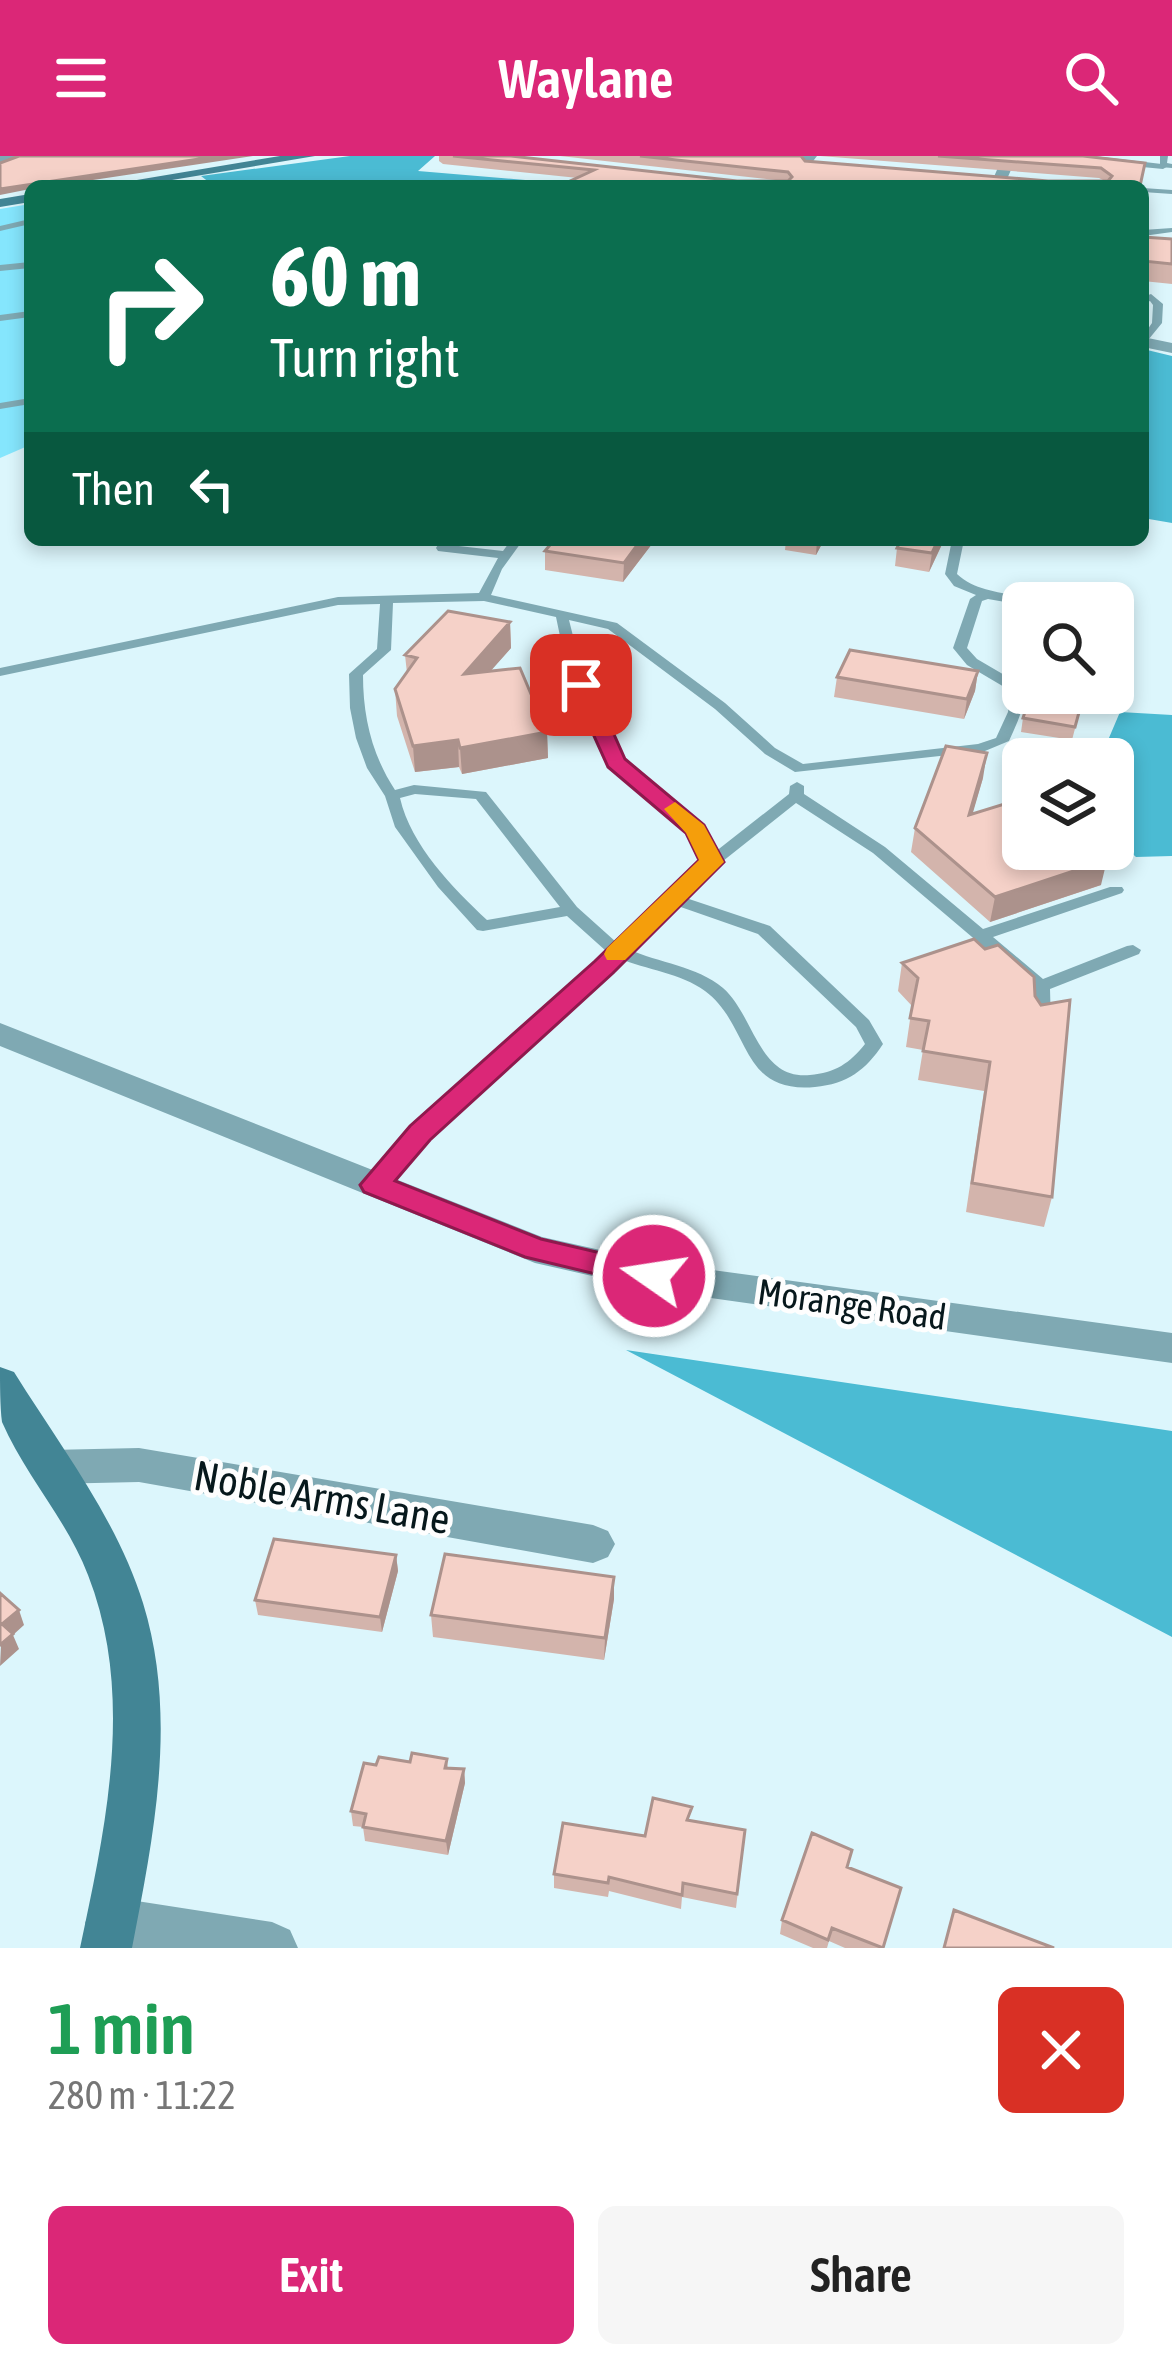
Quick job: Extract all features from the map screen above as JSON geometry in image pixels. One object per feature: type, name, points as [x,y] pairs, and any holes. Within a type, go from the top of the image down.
[{"type":"main road","points":[[148,180],[308,156]]},
{"type":"main road","points":[[0,1383],[93,1540],[120,1601],[131,1648],[135,1761],[109,1935]]},
{"type":"street","points":[[0,160],[23,156]]},
{"type":"street","points":[[1035,156],[1166,162]]},
{"type":"street","points":[[808,159],[827,164]]},
{"type":"street","points":[[979,176],[992,180]]},
{"type":"street","name":"Morange Road","points":[[0,1034],[536,1249],[654,1276],[1172,1348]]},
{"type":"street","name":"Noble Arms Lane","points":[[50,1467],[139,1465],[593,1544]]},
{"type":"street","points":[[109,1935],[272,1948]]},
{"type":"lane","points":[[1149,299],[1158,304],[1157,322],[1149,333]]},
{"type":"lane","points":[[443,546],[506,555]]},
{"type":"lane","points":[[484,597],[513,546]]},
{"type":"lane","points":[[957,546],[950,574],[958,583],[1002,598]]},
{"type":"lane","points":[[987,596],[976,599],[960,647],[972,662],[1002,678]]},
{"type":"lane","points":[[0,672],[338,602],[484,597],[618,630],[721,706],[770,752],[800,769],[980,748],[1002,741],[1015,714]]},
{"type":"lane","points":[[387,600],[384,650],[356,674],[355,708],[372,768],[392,796],[392,808],[464,909],[483,926],[571,910]]},
{"type":"lane","points":[[561,613],[572,660],[616,762],[696,830],[712,862]]},
{"type":"lane","points":[[374,1185],[420,1133],[671,899],[796,796],[800,769]]},
{"type":"lane","points":[[392,796],[415,789],[482,795],[571,910],[618,952],[688,975],[713,989],[730,1004],[758,1061],[776,1076],[817,1082],[848,1074],[866,1056],[874,1044],[863,1024],[764,930],[671,899]]},
{"type":"lane","points":[[796,796],[879,850],[1041,986],[1042,1024]]},
{"type":"lane","points":[[982,935],[1116,890]]},
{"type":"lane","points":[[1041,986],[1133,950]]},
{"type":"shaded area","points":[[350,156],[435,156],[418,171],[525,180],[206,180],[201,176]]},
{"type":"shaded area","points":[[24,205],[24,448],[0,458],[0,209]]},
{"type":"shaded area","points":[[1149,350],[1172,356],[1172,523],[1149,519]]},
{"type":"shaded area","points":[[1119,714],[1172,715],[1172,856],[1134,855],[1134,738],[1109,738]]},
{"type":"shaded area","points":[[626,1350],[1172,1431],[1172,1637]]},
{"type":"building","points":[[19,156],[219,156],[60,180],[24,180],[24,185],[0,189],[0,163]]},
{"type":"building","points":[[453,156],[511,156],[728,180],[572,180],[594,170]]},
{"type":"building","points":[[640,156],[801,156],[805,161],[1036,180],[789,180],[788,172]]},
{"type":"building","points":[[938,156],[1083,156],[1145,163],[1141,180],[1109,180],[1112,176],[1101,168]]},
{"type":"building","points":[[1149,237],[1172,239],[1172,264],[1149,262]]},
{"type":"building","points":[[549,546],[637,546],[624,563],[545,551]]},
{"type":"building","points":[[898,546],[935,546],[932,553]]},
{"type":"building","points":[[448,611],[510,622],[464,674],[520,668],[547,732],[460,748],[458,740],[413,746],[395,689],[417,658],[405,655]]},
{"type":"building","points":[[850,650],[978,671],[967,699],[837,677]]},
{"type":"building","points":[[1024,714],[1079,714],[1075,727],[1023,718]]},
{"type":"building","points":[[946,746],[987,753],[969,815],[1002,805],[1002,870],[1077,870],[995,897],[915,828]]},
{"type":"building","points":[[974,939],[985,949],[998,945],[1034,977],[1035,996],[1041,1005],[1070,1000],[1052,1197],[972,1183],[990,1062],[923,1051],[929,1021],[910,1018],[918,978],[902,963]]},
{"type":"building","points":[[274,1539],[396,1555],[380,1617],[255,1600]]},
{"type":"building","points":[[445,1554],[614,1577],[605,1638],[431,1615]]},
{"type":"building","points":[[0,1593],[19,1610],[2,1624],[13,1634],[0,1645]]},
{"type":"building","points":[[412,1753],[447,1759],[445,1768],[464,1769],[446,1841],[363,1827],[366,1814],[351,1811],[364,1763],[376,1765],[379,1757],[410,1762]]},
{"type":"building","points":[[653,1798],[692,1807],[687,1820],[745,1830],[737,1894],[683,1883],[682,1895],[609,1877],[608,1883],[554,1874],[563,1823],[645,1836]]},
{"type":"building","points":[[812,1833],[852,1850],[847,1867],[901,1888],[883,1948],[832,1928],[828,1940],[782,1920]]},
{"type":"building","points":[[954,1910],[1054,1948],[944,1948]]},
{"type":"slow traffic","points":[[616,954],[712,862],[696,830],[675,809]]},
{"type":"route","points":[[581,685],[616,762],[696,830],[712,862],[420,1133],[374,1185],[536,1249],[654,1276]]}]
